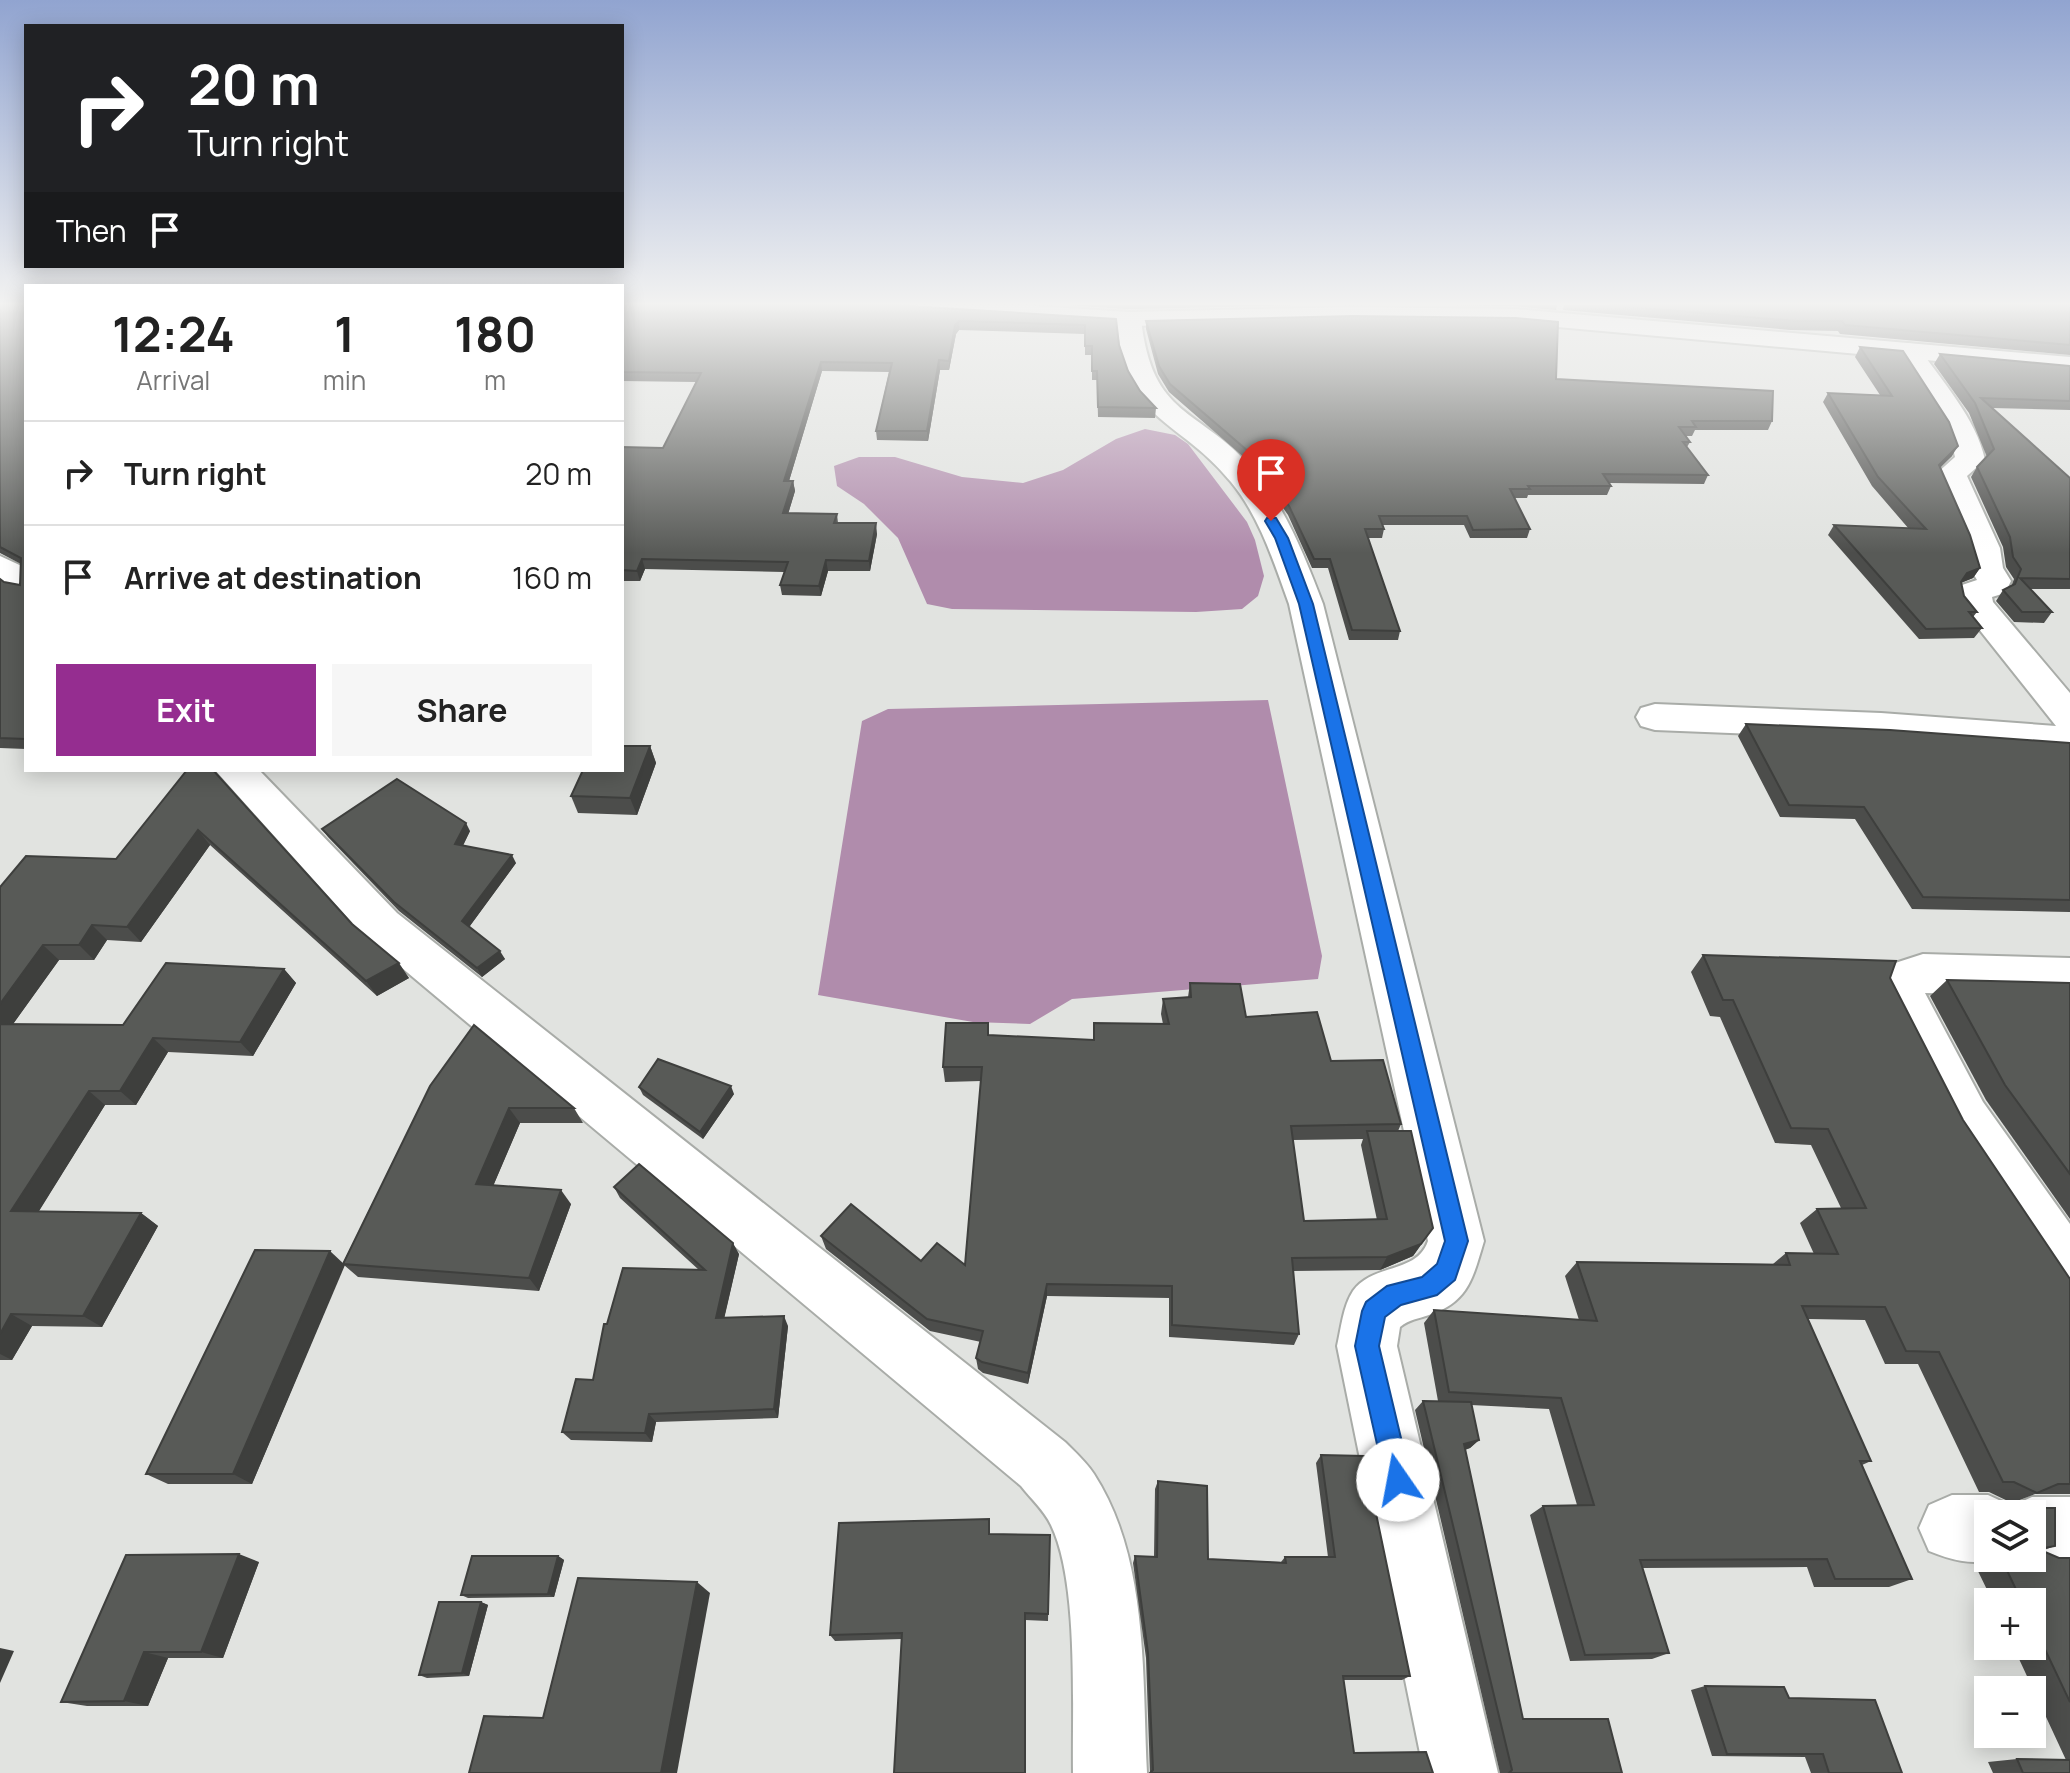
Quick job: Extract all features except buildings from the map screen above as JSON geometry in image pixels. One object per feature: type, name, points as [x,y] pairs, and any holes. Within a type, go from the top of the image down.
[{"type":"street","points":[[1147,388],[1165,409],[1243,476],[1281,538],[1306,604],[1456,1241],[1446,1272],[1428,1287],[1396,1294],[1374,1311],[1367,1346],[1461,1773]]},
{"type":"street","points":[[1932,388],[1968,449],[1970,460],[1951,474],[1963,507],[1984,548],[1986,568],[1994,581],[1993,586],[1974,592],[1976,604],[2070,718]]},
{"type":"street","points":[[0,566],[24,582]]},
{"type":"street","points":[[1655,717],[1881,726],[2070,740]]},
{"type":"street","points":[[237,772],[381,925],[1043,1464],[1074,1501],[1093,1549],[1106,1652],[1110,1773]]},
{"type":"street","points":[[2070,977],[1923,973],[1906,978],[1901,993],[1965,1118],[2070,1272]]},
{"type":"street","points":[[2046,1530],[2070,1530]]},
{"type":"shaded area","points":[[1145,429],[1175,435],[1188,444],[1247,522],[1264,576],[1258,596],[1242,609],[1196,612],[952,609],[927,604],[898,538],[864,504],[837,486],[834,466],[859,457],[895,457],[962,477],[1023,483],[1063,470],[1116,439]]},
{"type":"shaded area","points":[[1268,700],[1322,956],[1318,979],[1072,999],[1030,1024],[973,1022],[818,995],[862,721],[888,709]]},
{"type":"route","points":[[1271,521],[1281,538],[1306,604],[1456,1241],[1446,1272],[1428,1287],[1396,1294],[1374,1311],[1367,1346],[1398,1480]]}]
